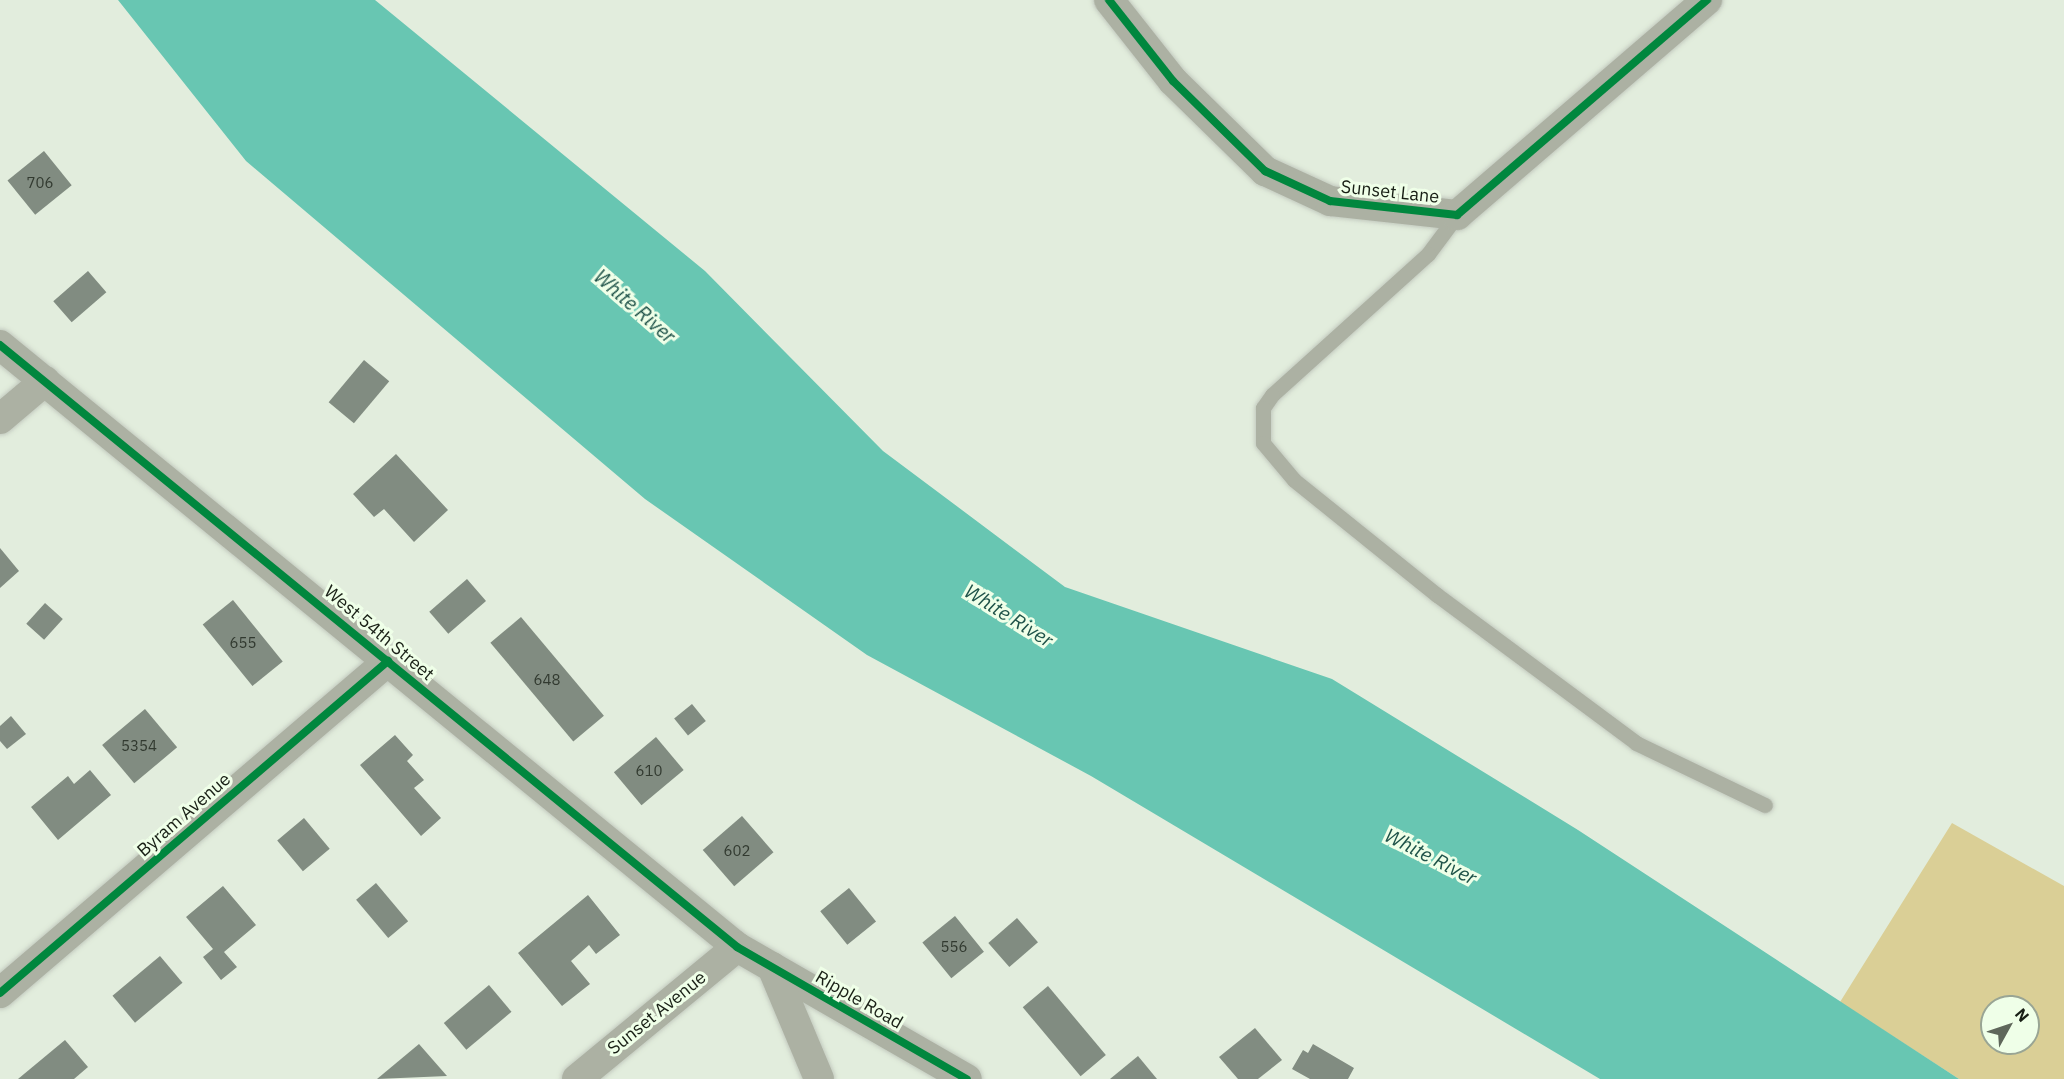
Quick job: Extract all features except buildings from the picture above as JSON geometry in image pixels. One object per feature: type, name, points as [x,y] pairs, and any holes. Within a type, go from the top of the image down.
[{"type":"street","name":"Sunset Lane","points":[[1109,0],[1173,81],[1265,171],[1330,201],[1457,215],[1707,0]]},
{"type":"street","name":"West 54th Street","points":[[0,345],[737,947]]},
{"type":"street","points":[[0,419],[45,381]]},
{"type":"street","name":"Byram Avenue","points":[[0,993],[388,661]]},
{"type":"street","name":"Ripple Road","points":[[737,947],[967,1079]]},
{"type":"street","name":"Sunset Avenue","points":[[577,1079],[737,947]]},
{"type":"street","points":[[772,967],[819,1079]]},
{"type":"lane","points":[[1457,215],[1428,254],[1272,395],[1263,408],[1261,424],[1267,450],[1294,480],[1437,595],[1636,743],[1765,805]]},
{"type":"shaded area","points":[[1952,823],[2064,886],[2064,1079],[1959,1079],[1840,1002]]},
{"type":"water","name":"White River","points":[[118,0],[375,0],[705,271],[883,451],[1065,587],[1332,679],[1578,830],[1959,1079],[1600,1079],[1091,776],[867,655],[645,499],[246,161]]},
{"type":"cycle path","points":[[1109,0],[1173,81],[1265,171],[1330,201],[1457,215],[1707,0]]},
{"type":"cycle path","points":[[0,345],[737,947],[967,1079]]},
{"type":"cycle path","points":[[0,993],[388,661]]}]
